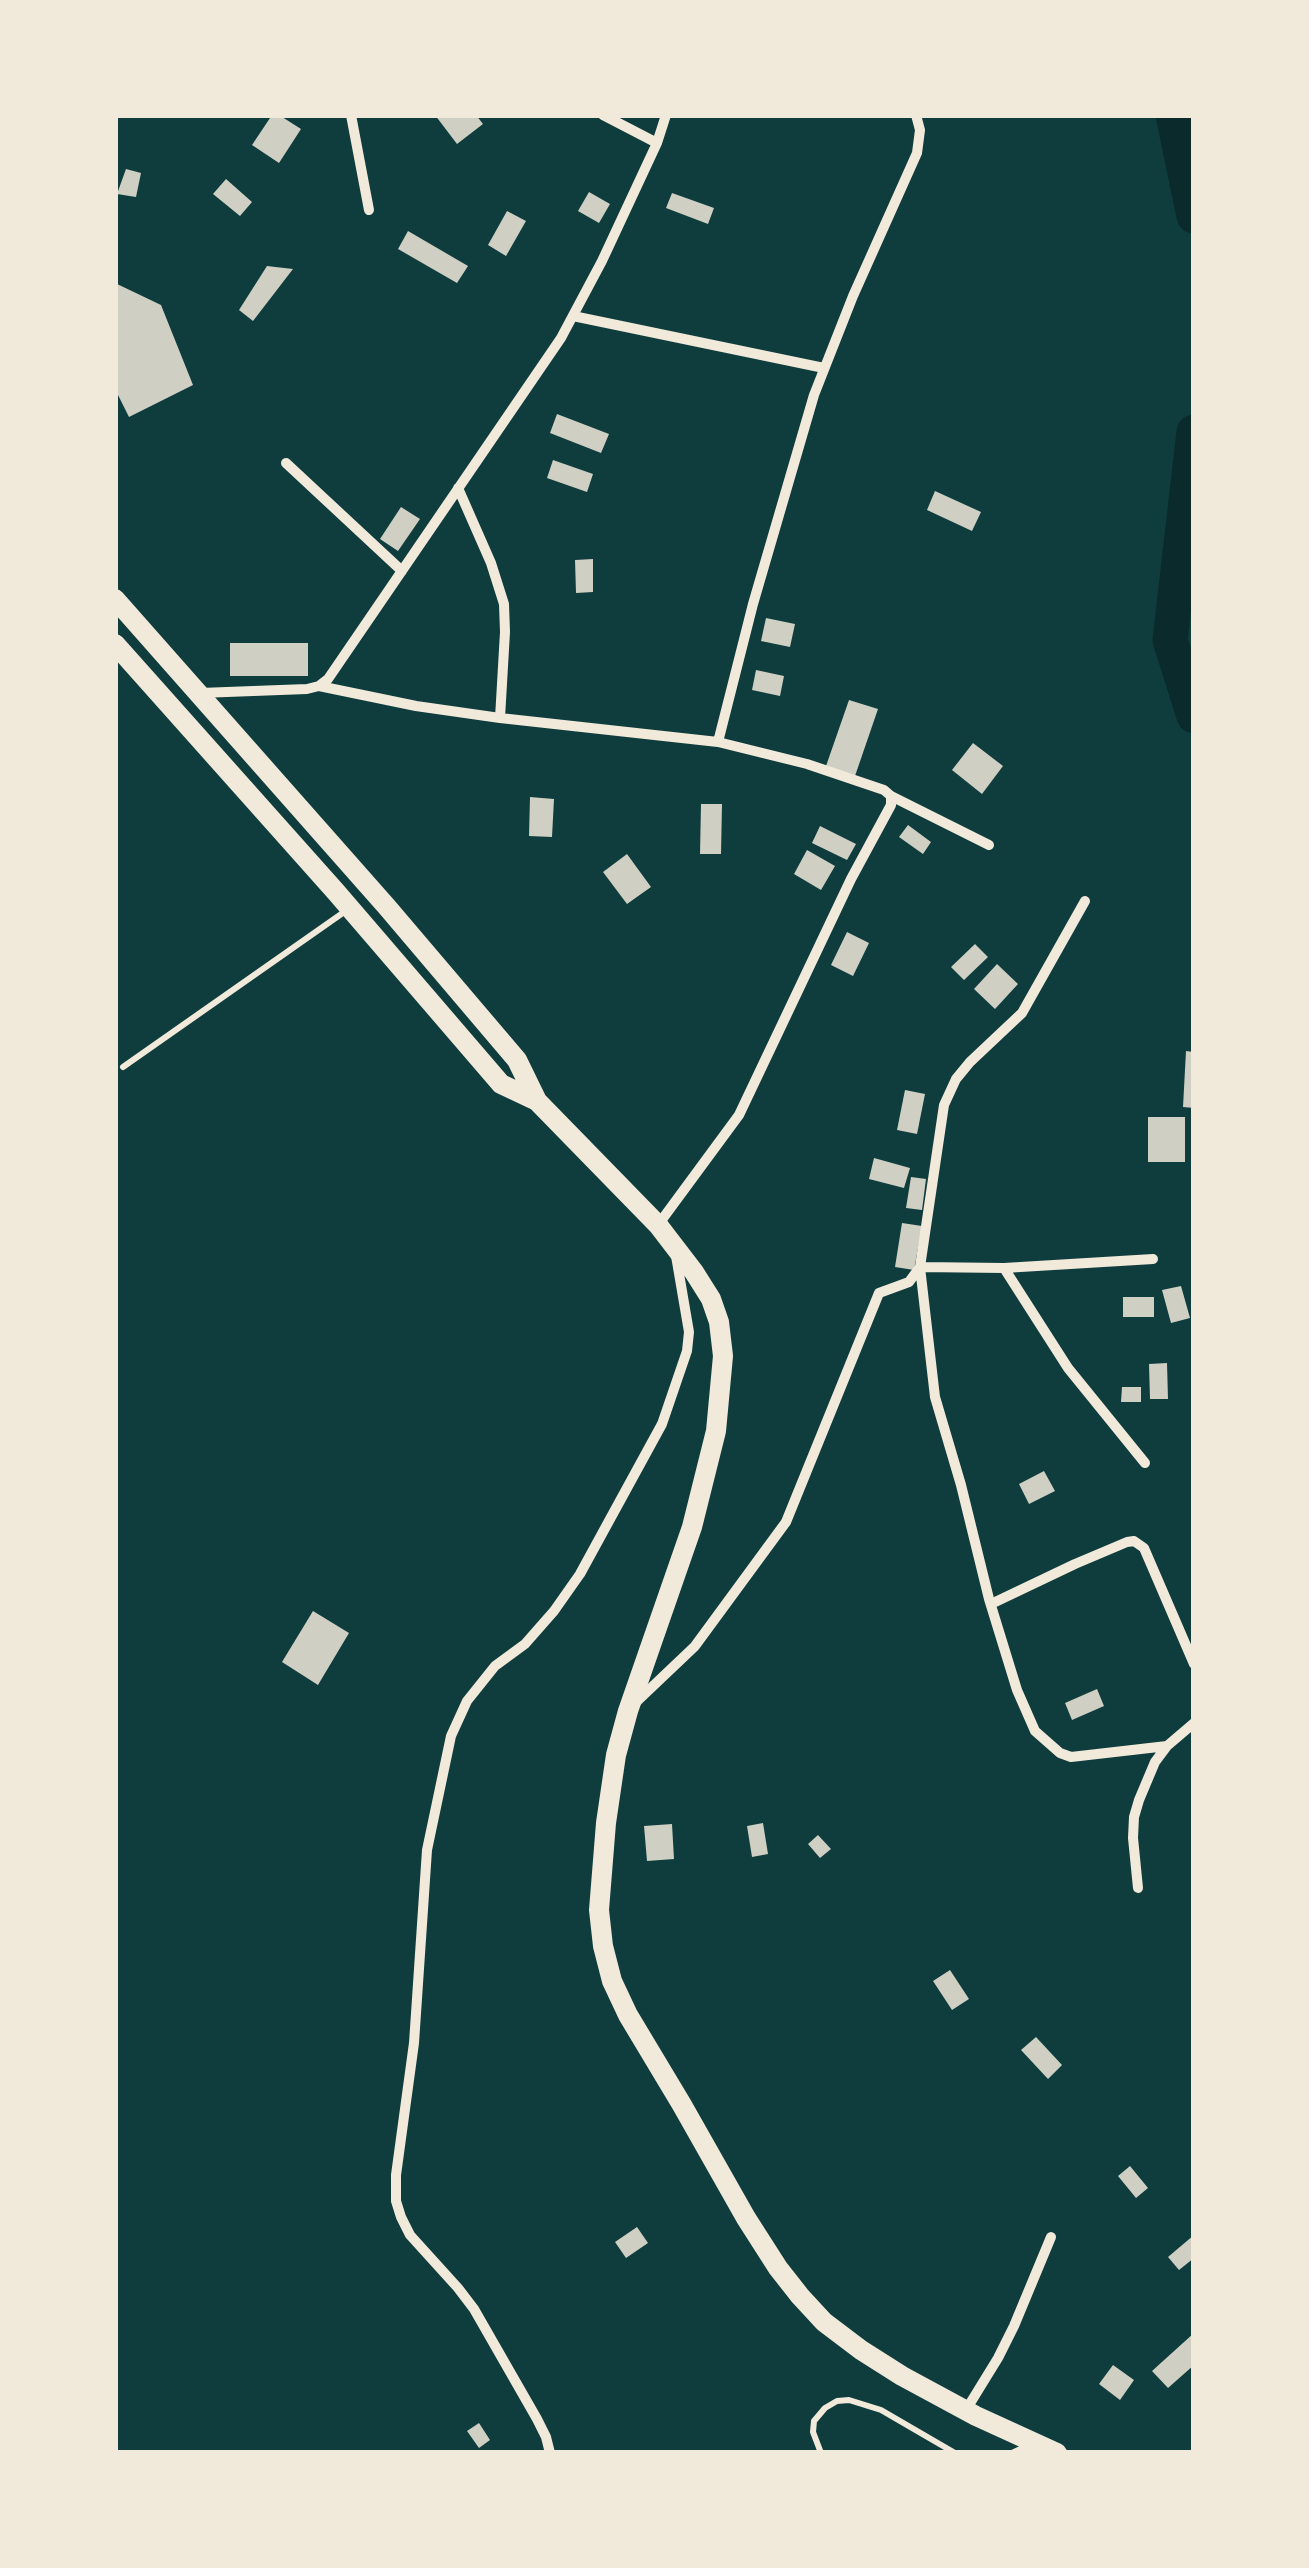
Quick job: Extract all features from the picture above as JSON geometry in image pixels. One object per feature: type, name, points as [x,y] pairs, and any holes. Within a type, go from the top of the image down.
[{"type":"main road","points":[[117,606],[387,907],[517,1060],[537,1101],[658,1225],[702,1285],[720,1322],[723,1356],[716,1432],[692,1527],[616,1755],[600,1873],[601,1928],[612,1981],[746,2218],[778,2268],[824,2322],[902,2376],[1056,2453]]},
{"type":"main road","points":[[115,644],[501,1084],[537,1101]]},
{"type":"street","points":[[352,115],[369,210]]},
{"type":"street","points":[[603,115],[657,144]]},
{"type":"street","points":[[199,693],[308,690],[328,679],[561,338],[602,261],[657,144],[666,115]]},
{"type":"street","points":[[718,742],[753,604],[814,395],[853,296],[918,153],[920,130],[916,115]]},
{"type":"street","points":[[573,316],[824,368]]},
{"type":"street","points":[[286,463],[402,570]]},
{"type":"street","points":[[458,488],[491,563],[504,604],[500,718]]},
{"type":"street","points":[[319,686],[500,718],[718,742],[807,764],[884,790],[989,846]]},
{"type":"street","points":[[658,1225],[739,1115],[851,879],[892,805],[890,796]]},
{"type":"street","points":[[1085,901],[1022,1012],[963,1070],[944,1105],[920,1266],[936,1396],[991,1604],[1026,1714],[1046,1742],[1071,1757],[1167,1746]]},
{"type":"street","points":[[550,2453],[546,2437],[474,2309],[410,2235],[396,2201],[414,2043],[428,1850],[451,1736],[467,1701],[496,1666],[525,1644],[554,1611],[580,1574],[662,1424],[687,1351],[689,1332],[673,1245]]},
{"type":"street","points":[[920,1266],[1004,1268],[1153,1259]]},
{"type":"street","points":[[628,1711],[696,1646],[786,1522],[879,1294],[909,1282],[920,1266]]},
{"type":"street","points":[[1004,1268],[1068,1368],[1145,1463]]},
{"type":"street","points":[[991,1604],[1134,1541],[1144,1548],[1194,1664]]},
{"type":"street","points":[[1138,1888],[1134,1817],[1155,1762],[1194,1723]]},
{"type":"street","points":[[966,2410],[1014,2326],[1051,2237]]},
{"type":"lane","points":[[123,1067],[350,908]]},
{"type":"lane","points":[[821,2453],[812,2432],[814,2421],[825,2408],[850,2400],[882,2410],[955,2453]]},
{"type":"lane","points":[[1012,2453],[1034,2442]]},
{"type":"building","points":[[272,115],[279,115],[301,129],[279,163],[252,145]]},
{"type":"building","points":[[435,115],[476,115],[483,124],[457,144]]},
{"type":"building","points":[[126,169],[141,173],[136,197],[117,194]]},
{"type":"building","points":[[226,179],[252,202],[240,216],[213,194]]},
{"type":"building","points":[[589,192],[610,204],[599,223],[578,211]]},
{"type":"building","points":[[672,193],[714,208],[708,224],[666,208]]},
{"type":"building","points":[[507,211],[526,221],[506,256],[488,245]]},
{"type":"building","points":[[408,231],[468,266],[457,283],[398,249]]},
{"type":"building","points":[[267,266],[293,269],[253,321],[239,310]]},
{"type":"building","points":[[115,283],[161,305],[193,385],[129,417],[115,389]]},
{"type":"building","points":[[557,414],[609,434],[601,453],[550,433]]},
{"type":"building","points":[[553,460],[593,474],[587,492],[547,478]]},
{"type":"building","points":[[935,491],[981,512],[972,531],[927,510]]},
{"type":"building","points":[[401,507],[420,519],[398,551],[380,539]]},
{"type":"building","points":[[593,559],[593,592],[576,593],[575,560]]},
{"type":"building","points":[[766,618],[795,624],[790,647],[761,641]]},
{"type":"building","points":[[230,643],[308,643],[308,676],[230,676]]},
{"type":"building","points":[[756,670],[784,676],[780,696],[752,690]]},
{"type":"building","points":[[849,700],[878,709],[855,776],[826,766]]},
{"type":"building","points":[[973,743],[1003,766],[982,794],[952,770]]},
{"type":"building","points":[[530,797],[554,799],[552,837],[529,836]]},
{"type":"building","points":[[701,804],[722,804],[721,854],[700,854]]},
{"type":"building","points":[[908,825],[931,842],[923,854],[899,837]]},
{"type":"building","points":[[820,826],[856,844],[847,860],[812,843]]},
{"type":"building","points":[[807,850],[835,866],[821,890],[794,874]]},
{"type":"building","points":[[627,854],[651,887],[627,904],[603,872]]},
{"type":"building","points":[[847,932],[869,943],[853,976],[831,965]]},
{"type":"building","points":[[975,944],[988,957],[964,980],[951,967]]},
{"type":"building","points":[[997,964],[1018,984],[995,1009],[974,989]]},
{"type":"building","points":[[1186,1051],[1194,1052],[1194,1108],[1183,1107]]},
{"type":"building","points":[[905,1090],[925,1094],[917,1134],[897,1130]]},
{"type":"building","points":[[1148,1117],[1185,1117],[1185,1162],[1148,1162]]},
{"type":"building","points":[[874,1158],[910,1168],[904,1188],[869,1179]]},
{"type":"building","points":[[911,1177],[926,1179],[922,1210],[906,1208]]},
{"type":"building","points":[[902,1223],[922,1226],[914,1270],[895,1267]]},
{"type":"building","points":[[1181,1286],[1190,1318],[1171,1323],[1162,1290]]},
{"type":"building","points":[[1123,1297],[1154,1297],[1154,1317],[1123,1317]]},
{"type":"building","points":[[1167,1363],[1168,1399],[1150,1399],[1149,1364]]},
{"type":"building","points":[[1122,1387],[1141,1387],[1141,1402],[1121,1402]]},
{"type":"building","points":[[1044,1471],[1055,1491],[1029,1504],[1019,1484]]},
{"type":"building","points":[[313,1611],[349,1633],[318,1685],[282,1662]]},
{"type":"building","points":[[1097,1689],[1104,1706],[1072,1720],[1065,1703]]},
{"type":"building","points":[[763,1823],[768,1854],[752,1857],[747,1826]]},
{"type":"building","points":[[672,1824],[674,1859],[647,1861],[644,1826]]},
{"type":"building","points":[[818,1835],[831,1849],[820,1858],[808,1844]]},
{"type":"building","points":[[950,1970],[969,1999],[952,2010],[933,1981]]},
{"type":"building","points":[[1036,2037],[1062,2065],[1048,2079],[1021,2050]]},
{"type":"building","points":[[1130,2166],[1148,2188],[1136,2198],[1118,2176]]},
{"type":"building","points":[[637,2227],[648,2243],[626,2258],[615,2242]]},
{"type":"building","points":[[1194,2235],[1194,2258],[1179,2270],[1168,2257]]},
{"type":"building","points":[[1194,2333],[1194,2365],[1168,2388],[1152,2371]]},
{"type":"building","points":[[1113,2365],[1134,2380],[1120,2400],[1099,2384]]},
{"type":"building","points":[[479,2423],[490,2440],[479,2448],[467,2431]]},
{"type":"waterway","points":[[1173,115],[1194,216]]},
{"type":"waterway","points":[[1194,432],[1170,640],[1194,716]]}]
